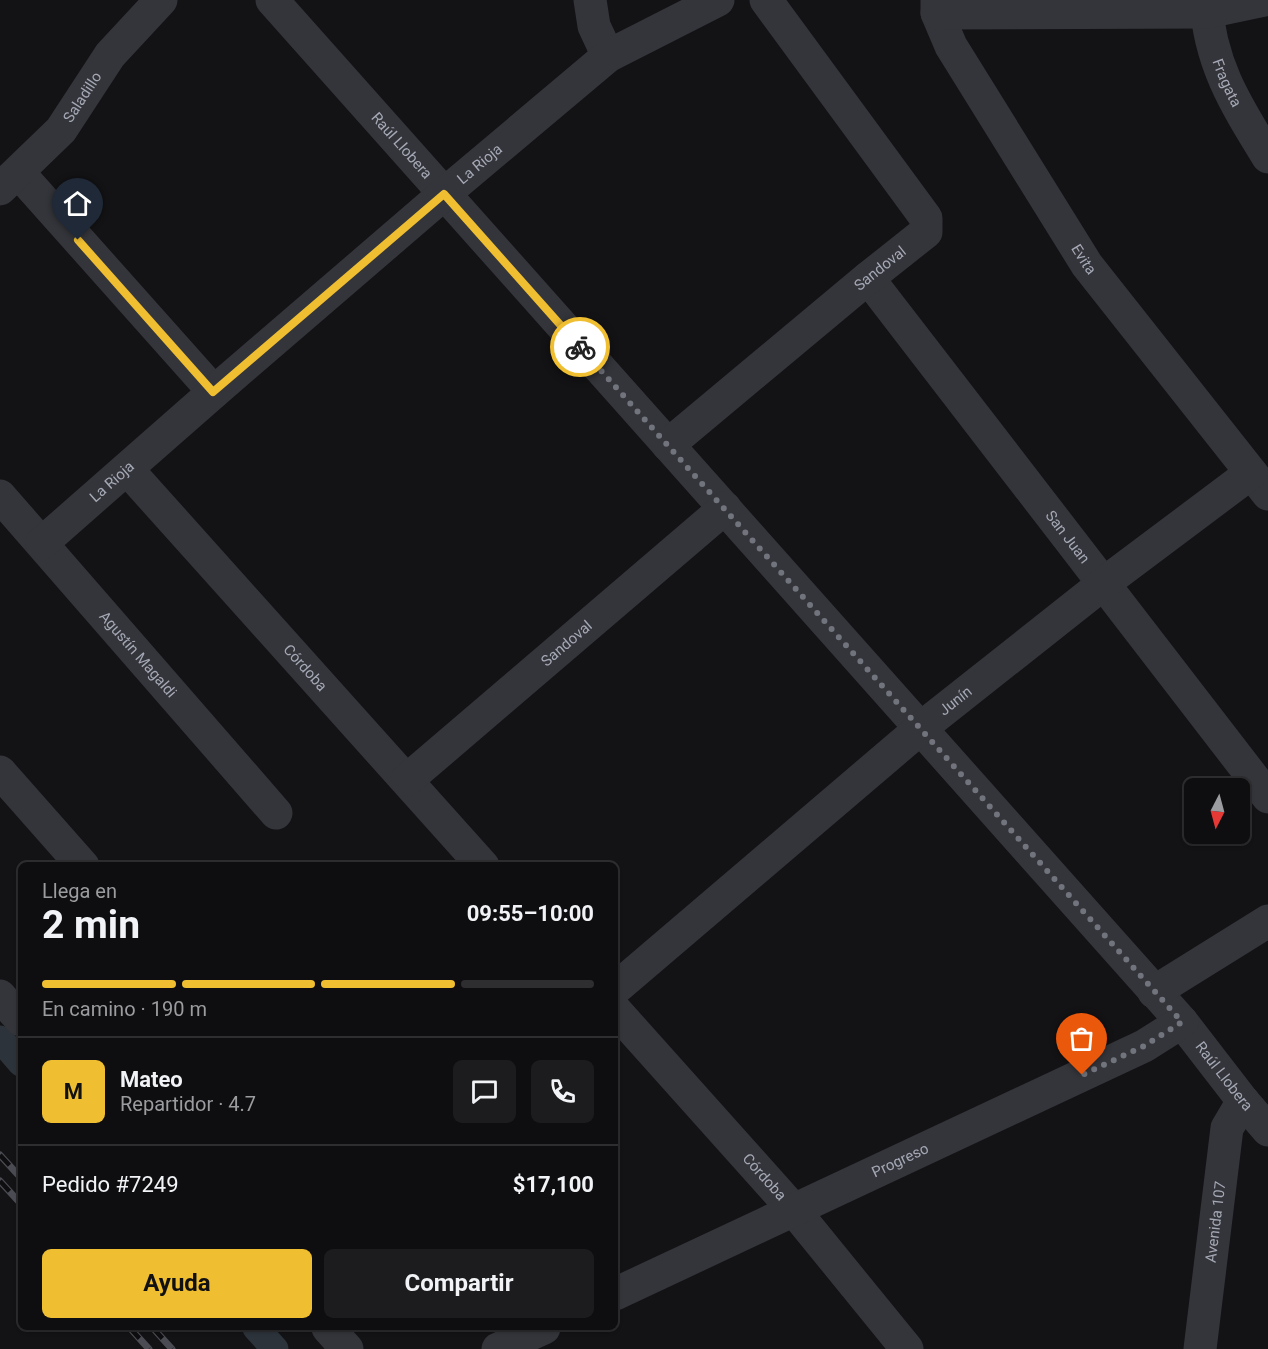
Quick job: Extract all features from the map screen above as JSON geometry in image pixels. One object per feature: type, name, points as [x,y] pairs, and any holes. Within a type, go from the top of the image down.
[{"type":"street","name":"Saladillo","points":[[9,180],[62,130],[110,56],[161,0]]},
{"type":"street","name":"Raúl Llobera","points":[[272,0],[1182,1022],[1268,1130]]},
{"type":"street","points":[[591,0],[594,26],[608,56]]},
{"type":"street","name":"La Rioja","points":[[42,543],[213,392],[608,56],[718,0]]},
{"type":"street","name":"Sandoval","points":[[668,445],[926,232],[926,218],[766,0]]},
{"type":"street","points":[[937,6],[1207,6],[1264,0]]},
{"type":"street","name":"Evita","points":[[937,6],[951,46],[1087,265],[1259,483]]},
{"type":"street","name":"Fragata","points":[[1207,6],[1212,48],[1237,106],[1268,157]]},
{"type":"street","points":[[9,180],[213,392]]},
{"type":"street","name":"San Juan","points":[[868,278],[1268,797]]},
{"type":"street","name":"Córdoba","points":[[128,469],[479,862]]},
{"type":"street","name":"Junín","points":[[618,986],[921,728],[1102,584],[1259,483]]},
{"type":"street","name":"Agustín Magaldi","points":[[0,496],[276,813]]},
{"type":"street","name":"Sandoval","points":[[407,780],[725,508]]},
{"type":"street","points":[[0,772],[79,862]]},
{"type":"street","points":[[1154,992],[1268,921]]},
{"type":"street","name":"Córdoba","points":[[618,1013],[793,1209],[906,1349]]},
{"type":"street","name":"Progreso","points":[[618,1293],[1144,1046],[1182,1022]]},
{"type":"street","name":"Avenida 107","points":[[1200,1349],[1227,1128],[1243,1101]]},
{"type":"street","points":[[330,1330],[347,1349]]},
{"type":"street","points":[[498,1349],[540,1330]]},
{"type":"waterway","points":[[0,1039],[18,1060]]},
{"type":"waterway","points":[[258,1330],[275,1349]]},
{"type":"railway","points":[[0,1155],[18,1175]]},
{"type":"railway","points":[[0,1181],[18,1201]]},
{"type":"railway","points":[[132,1330],[149,1349]]},
{"type":"railway","points":[[155,1330],[172,1349]]},
{"type":"way so far","points":[[580,347],[1182,1022],[1144,1046],[1082,1075]]},
{"type":"route","points":[[78,240],[213,392],[444,194],[580,347]]}]
